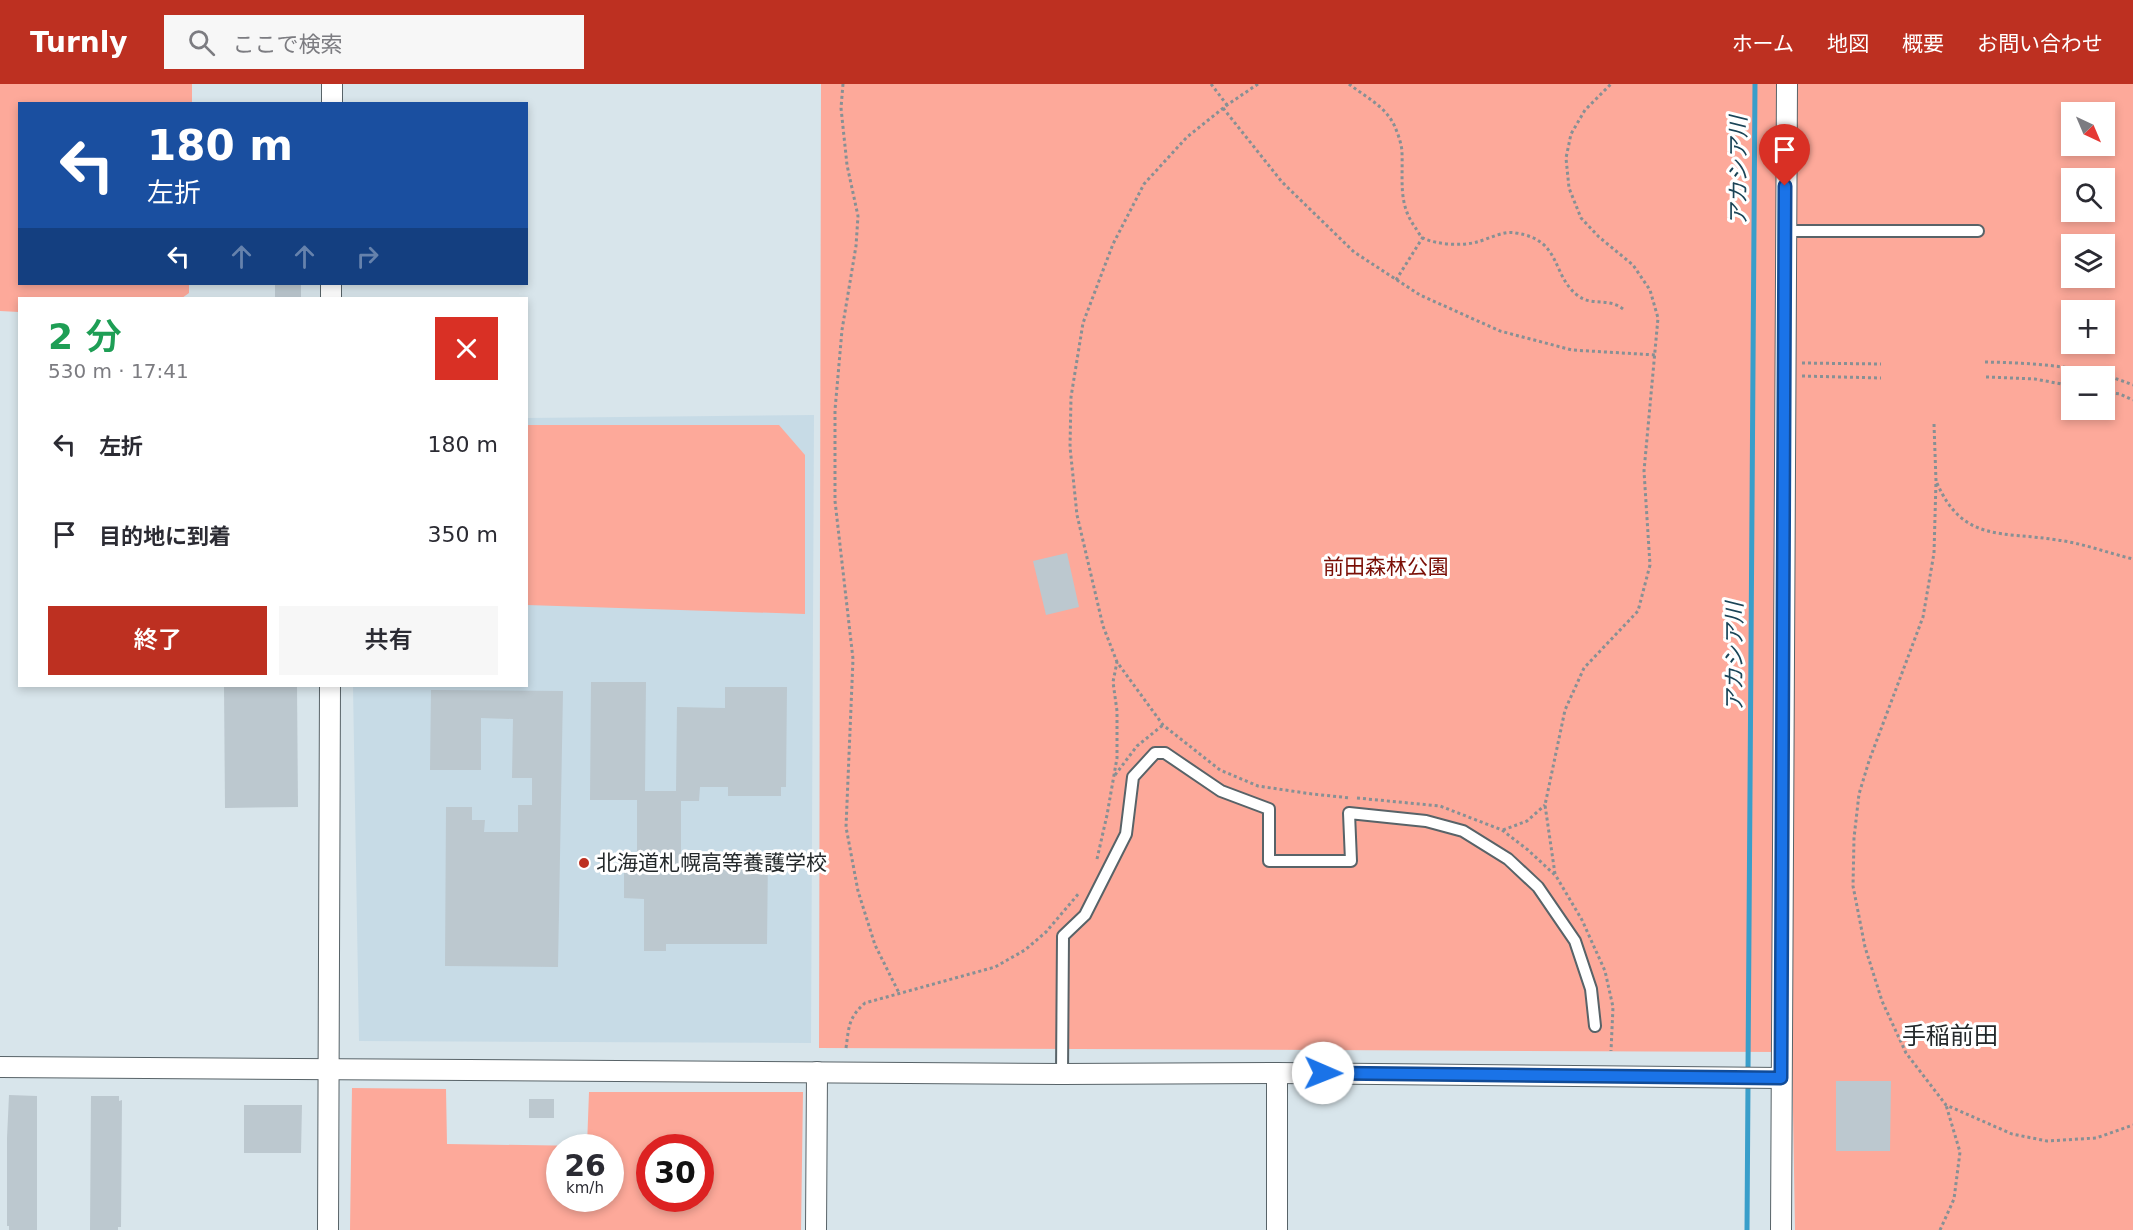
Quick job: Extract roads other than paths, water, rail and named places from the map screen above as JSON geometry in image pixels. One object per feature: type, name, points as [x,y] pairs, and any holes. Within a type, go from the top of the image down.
[{"type":"street","points":[[332,84],[332,102]]},
{"type":"street","points":[[1781,1230],[1776,1078],[1787,84]]},
{"type":"street","points":[[328,1230],[330,687]]},
{"type":"street","points":[[0,1067],[1062,1074],[1277,1073],[1776,1078]]},
{"type":"street","points":[[816,1230],[817,1072]]},
{"type":"street","points":[[1277,1073],[1277,1230]]},
{"type":"lane","points":[[1785,231],[1978,231]]},
{"type":"lane","points":[[1062,1074],[1063,936],[1085,915],[1126,834],[1133,777],[1155,753],[1166,753],[1221,791],[1269,809],[1269,861],[1351,861],[1349,813],[1439,824],[1463,831],[1499,853],[1538,887],[1575,941],[1591,989],[1595,1026]]},
{"type":"waterway","name":"アカシア川","points":[[1748,1072],[1755,84]]},
{"type":"waterway","name":"アカシア川","points":[[1747,1230],[1748,1082]]},
{"type":"place","name":"北海道札幌高等養護学校","points":[[584,863]]},
{"type":"district","name":"手稲前田","points":[[1950,1036]]},
{"type":"park label","name":"前田森林公園","points":[[1386,567]]}]
